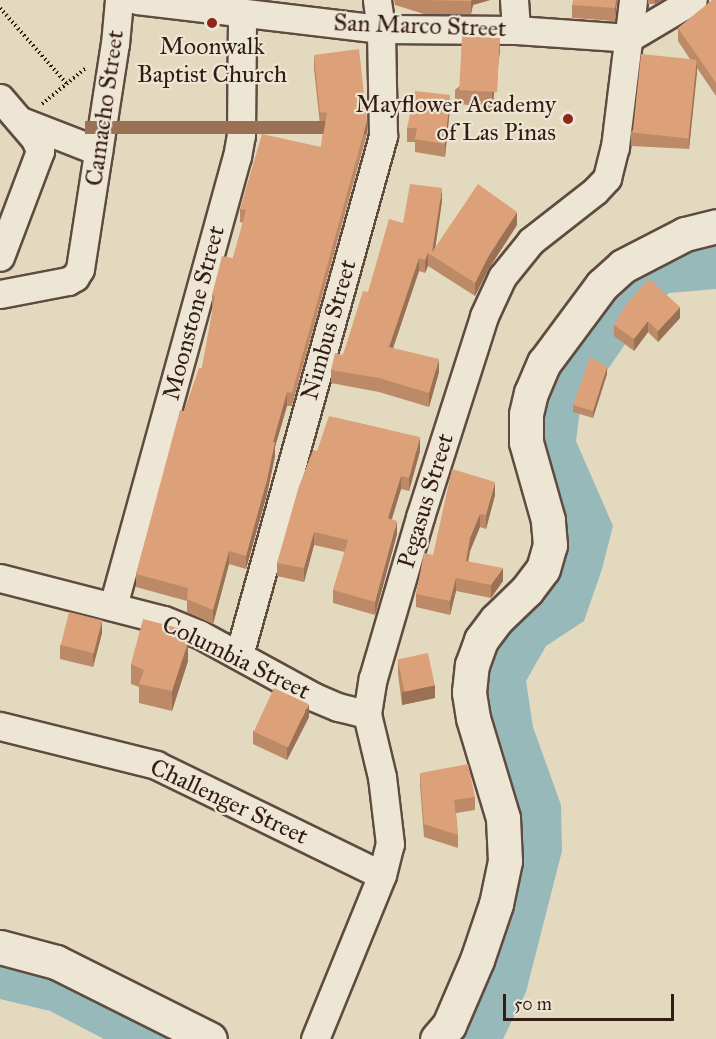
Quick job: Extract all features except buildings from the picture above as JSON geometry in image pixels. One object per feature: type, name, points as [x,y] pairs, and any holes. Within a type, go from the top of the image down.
[{"type":"main road","points":[[437,1039],[449,1025],[477,960],[496,904],[505,861],[503,818],[473,718],[469,692],[472,665],[481,640],[495,620],[527,590],[543,569],[550,545],[548,520],[526,442],[526,414],[531,393],[544,363],[602,285],[623,266],[685,234],[716,226]]},
{"type":"main road","points":[[0,947],[56,962],[210,1039]]},
{"type":"street","name":"Camacho Street","points":[[0,294],[75,277],[80,269],[90,217],[115,44],[119,0]]},
{"type":"street","name":"San Marco Street","points":[[136,0],[381,29],[516,30],[629,38]]},
{"type":"street","name":"Nimbus Street","points":[[239,655],[383,136],[381,29],[377,0]]},
{"type":"street","points":[[514,0],[516,30]]},
{"type":"street","name":"Pegasus Street","points":[[315,1039],[382,875],[390,844],[388,810],[367,714],[374,678],[420,517],[491,296],[516,257],[531,241],[596,191],[607,178],[615,147],[633,0]]},
{"type":"street","points":[[629,38],[693,0]]},
{"type":"street","name":"Moonstone Street","points":[[113,606],[237,157],[241,135],[242,14]]},
{"type":"street","points":[[0,98],[39,144],[40,151],[0,257]]},
{"type":"street","points":[[21,121],[98,151]]},
{"type":"street","name":"Columbia Street","points":[[0,578],[164,620],[239,655],[314,697],[338,707],[367,714]]},
{"type":"street","name":"Challenger Street","points":[[0,726],[156,765],[382,875]]},
{"type":"path","points":[[0,8],[67,84]]},
{"type":"path","points":[[21,121],[115,44]]},
{"type":"water","points":[[716,234],[716,289],[669,293],[645,315],[580,410],[576,441],[613,526],[602,569],[584,621],[546,646],[526,681],[533,727],[561,805],[562,851],[526,992],[503,1039],[438,1039],[506,888],[484,700],[486,643],[535,589],[533,431],[549,367],[647,258]]},
{"type":"water","points":[[0,950],[200,1039],[104,1039],[50,1011],[0,999]]},
{"type":"place","name":"Moonwalk Baptist Church","points":[[212,23]]},
{"type":"place","name":"Mayflower Academy of Las Pinas","points":[[568,119]]}]
